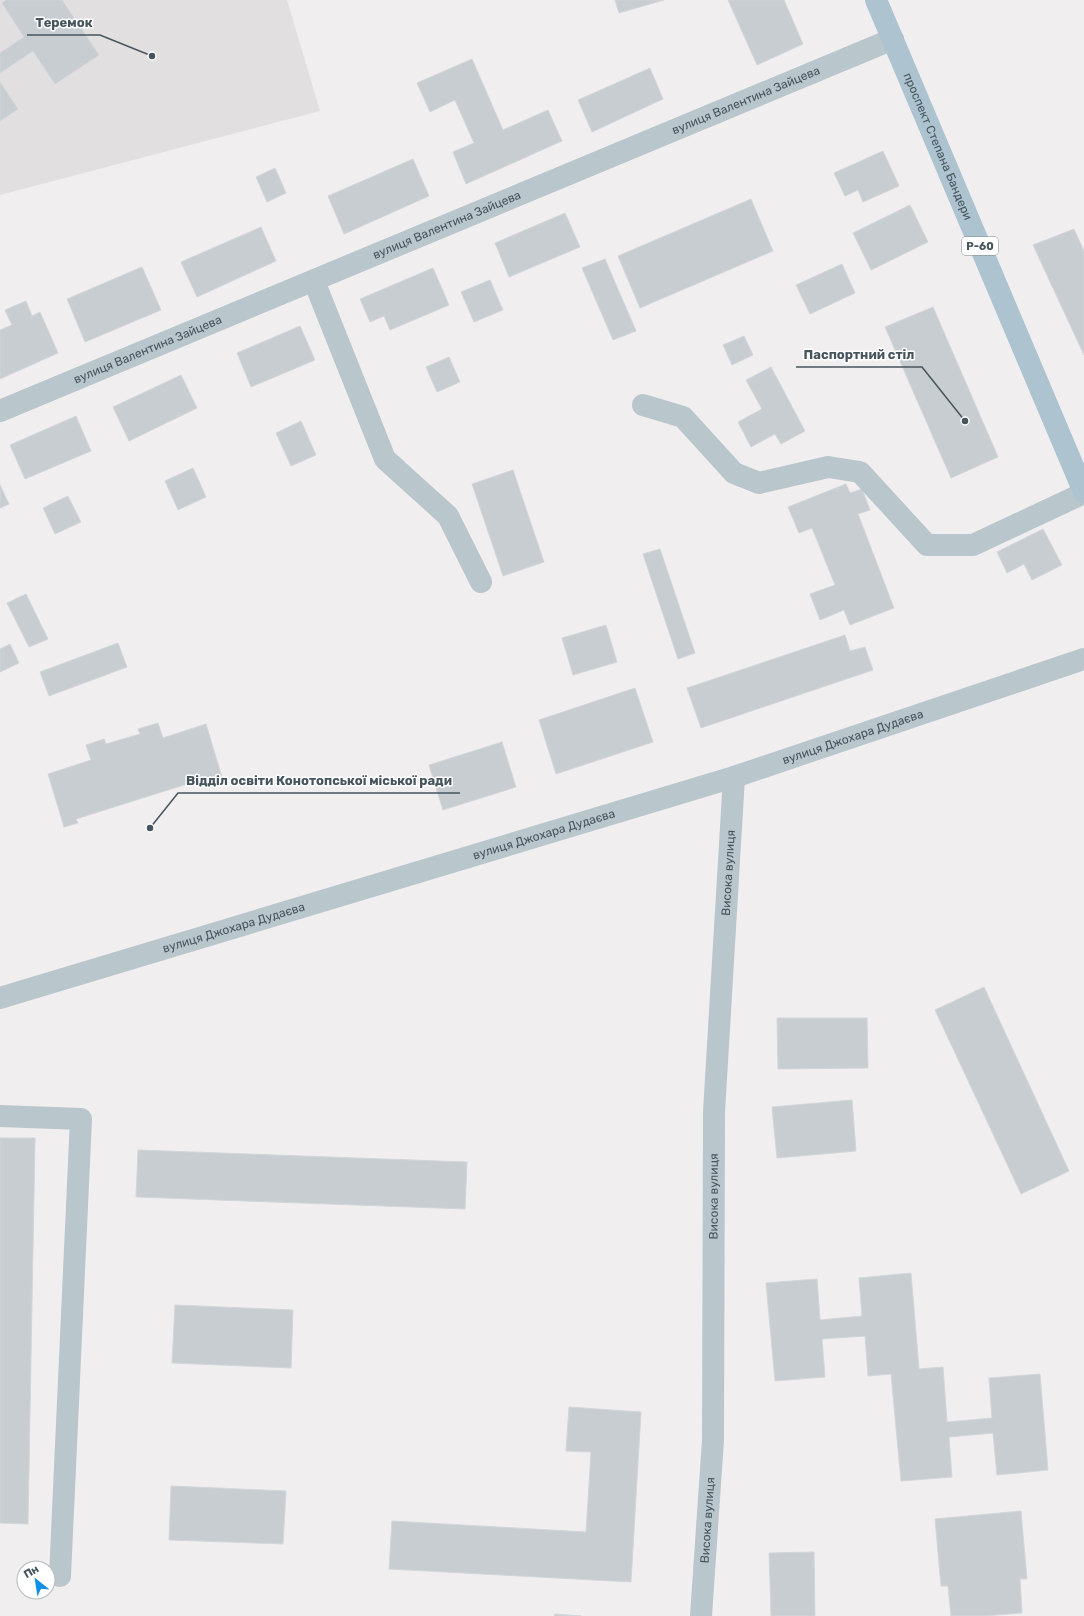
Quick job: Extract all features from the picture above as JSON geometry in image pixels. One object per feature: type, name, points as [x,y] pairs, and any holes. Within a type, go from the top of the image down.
[{"type":"main road","name":"проспект Степана Бандери","points":[[876,0],[1084,492]]},
{"type":"street","name":"вулиця Валентина Зайцева","points":[[0,411],[893,39]]},
{"type":"street","points":[[314,281],[385,459],[448,516],[481,582]]},
{"type":"street","points":[[643,405],[683,417],[734,473],[759,483],[828,467],[860,472],[927,545],[973,545],[1084,492]]},
{"type":"street","name":"вулиця Джохара Дудаєва","points":[[0,998],[734,777],[1084,659]]},
{"type":"street","name":"Висока вулиця","points":[[701,1616],[713,1440],[714,1112],[734,777]]},
{"type":"street","points":[[0,1116],[81,1119],[60,1576]]},
{"type":"shaded area","points":[[0,0],[287,0],[320,111],[0,195]]},
{"type":"building","points":[[6,0],[62,0],[99,55],[55,84],[33,51],[0,73],[0,53],[24,37],[2,3]]},
{"type":"building","points":[[615,0],[664,0],[619,13]]},
{"type":"building","points":[[728,0],[784,0],[803,44],[757,65]]},
{"type":"building","points":[[472,59],[503,130],[548,110],[562,141],[466,184],[453,152],[474,143],[455,100],[430,112],[417,83]]},
{"type":"building","points":[[650,68],[663,99],[592,132],[578,100]]},
{"type":"building","points":[[0,82],[18,109],[0,121]]},
{"type":"building","points":[[883,151],[899,186],[863,202],[858,190],[845,196],[834,173]]},
{"type":"building","points":[[413,159],[429,196],[344,234],[328,196]]},
{"type":"building","points":[[275,168],[286,193],[267,202],[256,177]]},
{"type":"building","points":[[751,199],[773,251],[640,308],[618,256]]},
{"type":"building","points":[[910,205],[928,242],[871,270],[853,233]]},
{"type":"building","points":[[565,213],[580,247],[509,277],[495,243]]},
{"type":"building","points":[[261,227],[276,261],[197,297],[181,262]]},
{"type":"building","points":[[1074,229],[1084,251],[1084,355],[1033,245]]},
{"type":"building","points":[[605,259],[636,331],[613,340],[582,268]]},
{"type":"building","points":[[842,264],[855,293],[810,314],[796,285]]},
{"type":"building","points":[[142,267],[161,310],[85,342],[67,299]]},
{"type":"building","points":[[433,268],[449,305],[390,330],[384,316],[370,322],[360,299]]},
{"type":"building","points":[[490,280],[503,310],[474,322],[461,292]]},
{"type":"building","points":[[26,301],[32,316],[40,312],[58,353],[0,379],[0,330],[12,325],[5,310]]},
{"type":"building","points":[[933,307],[998,457],[951,478],[885,327]]},
{"type":"building","points":[[300,326],[315,360],[251,387],[237,353]]},
{"type":"building","points":[[744,336],[753,355],[732,365],[723,345]]},
{"type":"building","points":[[449,357],[460,382],[437,392],[426,367]]},
{"type":"building","points":[[771,367],[805,431],[781,444],[775,434],[751,447],[738,422],[762,409],[746,380]]},
{"type":"building","points":[[181,375],[197,408],[129,441],[113,407]]},
{"type":"building","points":[[76,416],[91,451],[25,479],[10,445]]},
{"type":"building","points":[[301,421],[316,455],[291,466],[276,433]]},
{"type":"building","points":[[193,468],[206,497],[178,510],[165,481]]},
{"type":"building","points":[[513,470],[544,562],[503,576],[472,484]]},
{"type":"building","points":[[846,484],[850,493],[862,489],[870,510],[858,514],[894,608],[850,625],[844,610],[820,620],[810,594],[835,585],[812,528],[799,533],[788,507]]},
{"type":"building","points":[[0,485],[9,504],[0,508]]},
{"type":"building","points":[[68,496],[81,522],[55,534],[43,508]]},
{"type":"building","points":[[1043,529],[1062,565],[1032,580],[1024,564],[1007,573],[997,552]]},
{"type":"building","points":[[660,549],[695,653],[678,659],[643,554]]},
{"type":"building","points":[[26,594],[48,639],[29,647],[7,603]]},
{"type":"building","points":[[606,625],[617,662],[573,675],[562,638]]},
{"type":"building","points":[[845,635],[850,651],[865,647],[873,670],[701,728],[687,688]]},
{"type":"building","points":[[118,643],[127,667],[49,696],[40,672]]},
{"type":"building","points":[[10,644],[19,663],[0,672],[0,649]]},
{"type":"building","points":[[635,688],[653,742],[556,774],[539,720]]},
{"type":"building","points":[[158,723],[163,738],[206,724],[222,777],[207,782],[206,778],[76,819],[78,823],[64,827],[48,774],[91,760],[86,745],[104,739],[106,744],[140,734],[138,729]]},
{"type":"building","points":[[502,742],[516,787],[443,810],[429,765]]},
{"type":"building","points":[[984,987],[1069,1171],[1021,1194],[935,1010]]},
{"type":"building","points":[[777,1018],[867,1018],[868,1068],[778,1069]]},
{"type":"building","points":[[852,1100],[856,1151],[777,1158],[772,1107]]},
{"type":"building","points":[[0,1138],[35,1138],[28,1524],[0,1523]]},
{"type":"building","points":[[138,1150],[467,1162],[465,1209],[136,1197]]},
{"type":"building","points":[[911,1273],[919,1369],[943,1367],[947,1422],[992,1418],[989,1378],[1040,1374],[1048,1470],[997,1475],[993,1433],[949,1437],[952,1477],[901,1481],[891,1374],[868,1376],[865,1336],[822,1339],[825,1377],[775,1381],[766,1283],[817,1279],[820,1320],[862,1316],[859,1278]]},
{"type":"building","points":[[175,1305],[293,1310],[291,1368],[172,1363]]},
{"type":"building","points":[[569,1407],[641,1412],[631,1582],[389,1569],[392,1521],[586,1532],[591,1452],[566,1451]]},
{"type":"building","points":[[171,1486],[286,1491],[283,1544],[169,1540]]},
{"type":"building","points":[[1021,1511],[1027,1579],[1020,1579],[1022,1613],[984,1616],[951,1616],[948,1586],[941,1586],[935,1519]]},
{"type":"building","points":[[814,1552],[815,1616],[771,1616],[769,1553]]},
{"type":"building","points":[[555,1614],[581,1616],[554,1616]]},
{"type":"place","name":"Теремок","points":[[152,56]]},
{"type":"place","name":"Паспортний стіл","points":[[965,421]]},
{"type":"place","name":"Відділ освіти Конотопської міської ради","points":[[150,828]]}]
